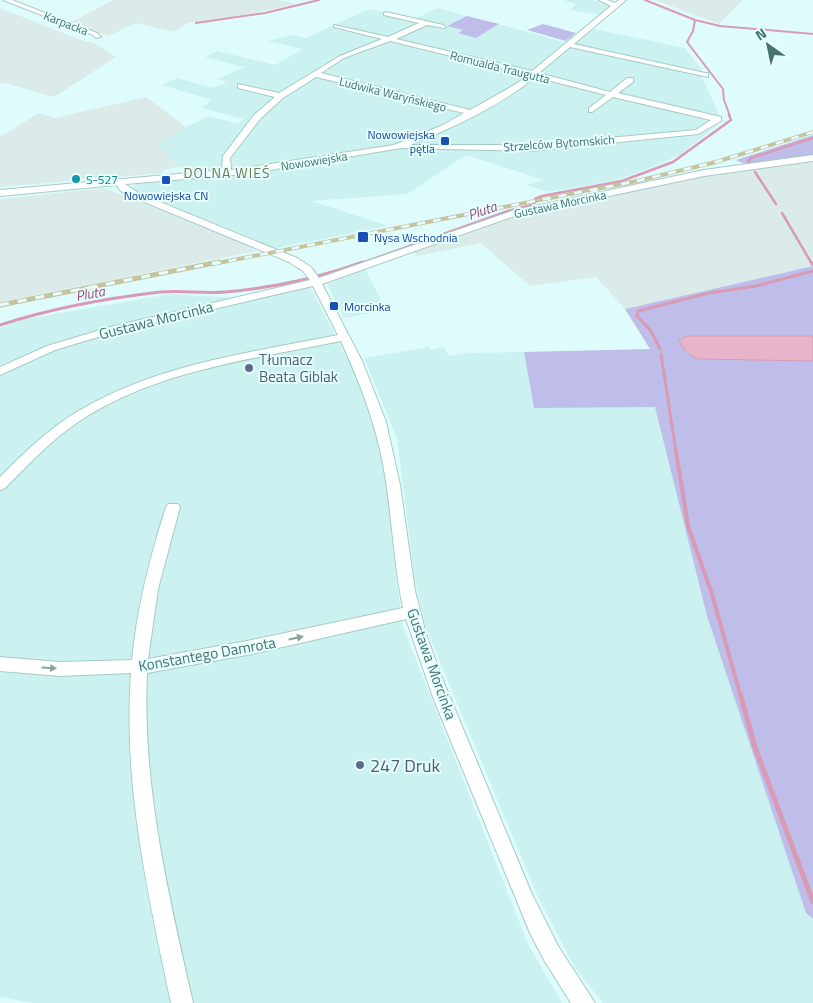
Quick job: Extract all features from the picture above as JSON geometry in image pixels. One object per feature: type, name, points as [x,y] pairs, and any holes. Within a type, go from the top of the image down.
[{"type":"street","name":"Karpacka","points":[[6,0],[95,34],[98,37]]},
{"type":"street","points":[[602,0],[616,6]]},
{"type":"street","name":"Nowowiejska","points":[[0,193],[226,173],[296,164],[396,147],[446,127],[506,94],[534,74],[623,0]]},
{"type":"street","points":[[386,14],[443,26]]},
{"type":"street","points":[[226,173],[226,158],[257,117],[280,96],[342,57],[426,23]]},
{"type":"street","name":"Romualda Traugutta","points":[[336,26],[718,118]]},
{"type":"street","points":[[569,45],[705,76]]},
{"type":"street","name":"Ludwika Waryńskiego","points":[[314,74],[472,113]]},
{"type":"street","points":[[592,110],[630,80]]},
{"type":"street","points":[[241,86],[280,96]]},
{"type":"street","name":"Strzelców Bytomskich","points":[[396,147],[532,148],[579,144],[698,132],[718,118]]},
{"type":"street","name":"Gustawa Morcinka","points":[[0,371],[51,348],[114,329],[315,280],[335,277],[365,264],[473,226],[529,209],[718,170],[762,166],[813,158]]},
{"type":"street","name":"Gustawa Morcinka","points":[[118,182],[125,190],[291,259],[303,266],[315,280],[367,384],[377,410],[386,445],[412,612],[452,721],[531,912],[563,976],[584,1003]]},
{"type":"street","points":[[0,485],[38,445],[72,418],[136,386],[192,368],[344,337]]},
{"type":"street","points":[[173,507],[155,570],[145,617],[139,667],[137,727],[143,807],[160,901],[182,1003]]},
{"type":"street","name":"Konstantego Damrota","points":[[0,664],[60,669],[139,667],[194,659],[412,612]]},
{"type":"shaded area","points":[[113,0],[277,0],[297,4],[225,19],[188,23],[174,32],[136,23],[108,36],[70,23]]},
{"type":"shaded area","points":[[563,0],[593,0],[612,6],[601,15],[570,10],[576,4]]},
{"type":"shaded area","points":[[655,0],[743,0],[719,24]]},
{"type":"shaded area","points":[[0,8],[78,39],[94,43],[116,57],[54,97],[5,83],[0,84]]},
{"type":"shaded area","points":[[437,8],[467,16],[448,26],[464,30],[476,38],[499,24],[574,45],[594,29],[685,48],[703,72],[701,75],[722,121],[680,155],[647,169],[617,180],[549,192],[526,185],[544,180],[466,155],[407,194],[312,201],[388,226],[276,248],[131,189],[135,184],[193,179],[158,145],[186,127],[209,116],[238,124],[243,119],[202,108],[212,100],[162,85],[177,78],[213,88],[227,82],[218,79],[244,67],[205,57],[217,51],[275,65],[303,49],[268,41],[293,35],[306,38],[369,9],[415,19]]},
{"type":"shaded area","points":[[467,16],[499,24],[476,38],[458,33],[463,30],[447,26]]},
{"type":"shaded area","points":[[543,24],[576,33],[566,41],[527,30]]},
{"type":"shaded area","points":[[146,97],[186,127],[158,145],[180,166],[164,170],[164,173],[0,187],[0,137],[39,113],[55,118]]},
{"type":"shaded area","points":[[813,135],[813,156],[763,164],[744,163],[736,160]]},
{"type":"shaded area","points":[[813,156],[813,266],[625,309],[596,277],[530,286],[481,243],[418,256],[412,251],[547,203],[741,163],[758,165]]},
{"type":"shaded area","points":[[104,188],[236,241],[256,251],[0,302],[0,199]]},
{"type":"shaded area","points":[[813,266],[813,919],[806,913],[707,616],[655,407],[534,408],[524,352],[650,349],[625,309]]},
{"type":"shaded area","points":[[365,269],[386,310],[344,318],[327,284]]},
{"type":"shaded area","points":[[308,283],[351,365],[370,407],[383,457],[402,624],[528,944],[562,1003],[32,1003],[0,997],[0,328],[20,320],[170,294],[235,298]]},
{"type":"shaded area","points":[[687,336],[813,336],[813,361],[699,359],[684,350],[679,340]]},
{"type":"shaded area","points":[[429,347],[430,350],[443,347],[449,356],[469,353],[524,352],[534,407],[655,406],[707,616],[806,912],[813,919],[813,1003],[603,1003],[575,968],[538,897],[425,626],[415,582],[397,438],[364,358]]},
{"type":"waterway","points":[[196,23],[265,13],[319,0]]},
{"type":"waterway","name":"Pluta","points":[[645,0],[695,20]]},
{"type":"waterway","points":[[695,20],[720,26],[813,34]]},
{"type":"waterway","name":"Pluta","points":[[695,20],[693,31],[687,42],[723,89],[724,100],[730,116]]},
{"type":"waterway","name":"Pluta","points":[[359,264],[508,211],[532,205],[535,203],[535,199],[542,196],[622,181],[673,162],[731,120],[729,115]]},
{"type":"waterway","points":[[751,165],[748,161],[751,158],[813,138]]},
{"type":"waterway","points":[[755,172],[776,204]]},
{"type":"waterway","points":[[782,213],[812,264]]},
{"type":"waterway","name":"Pluta","points":[[0,325],[59,309],[140,294],[160,292],[225,292],[278,285],[329,273],[363,262]]},
{"type":"waterway","points":[[660,349],[651,331],[637,316],[638,311],[709,293],[756,286],[813,271]]},
{"type":"waterway","points":[[661,354],[676,452]]},
{"type":"waterway","points":[[676,451],[688,526],[712,594],[740,694]]},
{"type":"waterway","points":[[740,693],[755,747],[813,902]]},
{"type":"railway","points":[[213,264],[637,181],[716,162],[813,132]]},
{"type":"railway","points":[[0,305],[219,262]]},
{"type":"place","name":"Nowowiejska pętla","points":[[445,141]]},
{"type":"place","name":"S-527","points":[[76,179]]},
{"type":"place","name":"Nowowiejska CN","points":[[166,180]]},
{"type":"place","name":"Nysa Wschodnia","points":[[363,237]]},
{"type":"place","name":"Morcinka","points":[[334,306]]},
{"type":"place","name":"Tłumacz Beata Giblak","points":[[249,368]]},
{"type":"place","name":"247 Druk","points":[[360,765]]},
{"type":"district","name":"DOLNA WIEŚ","points":[[227,172]]}]
